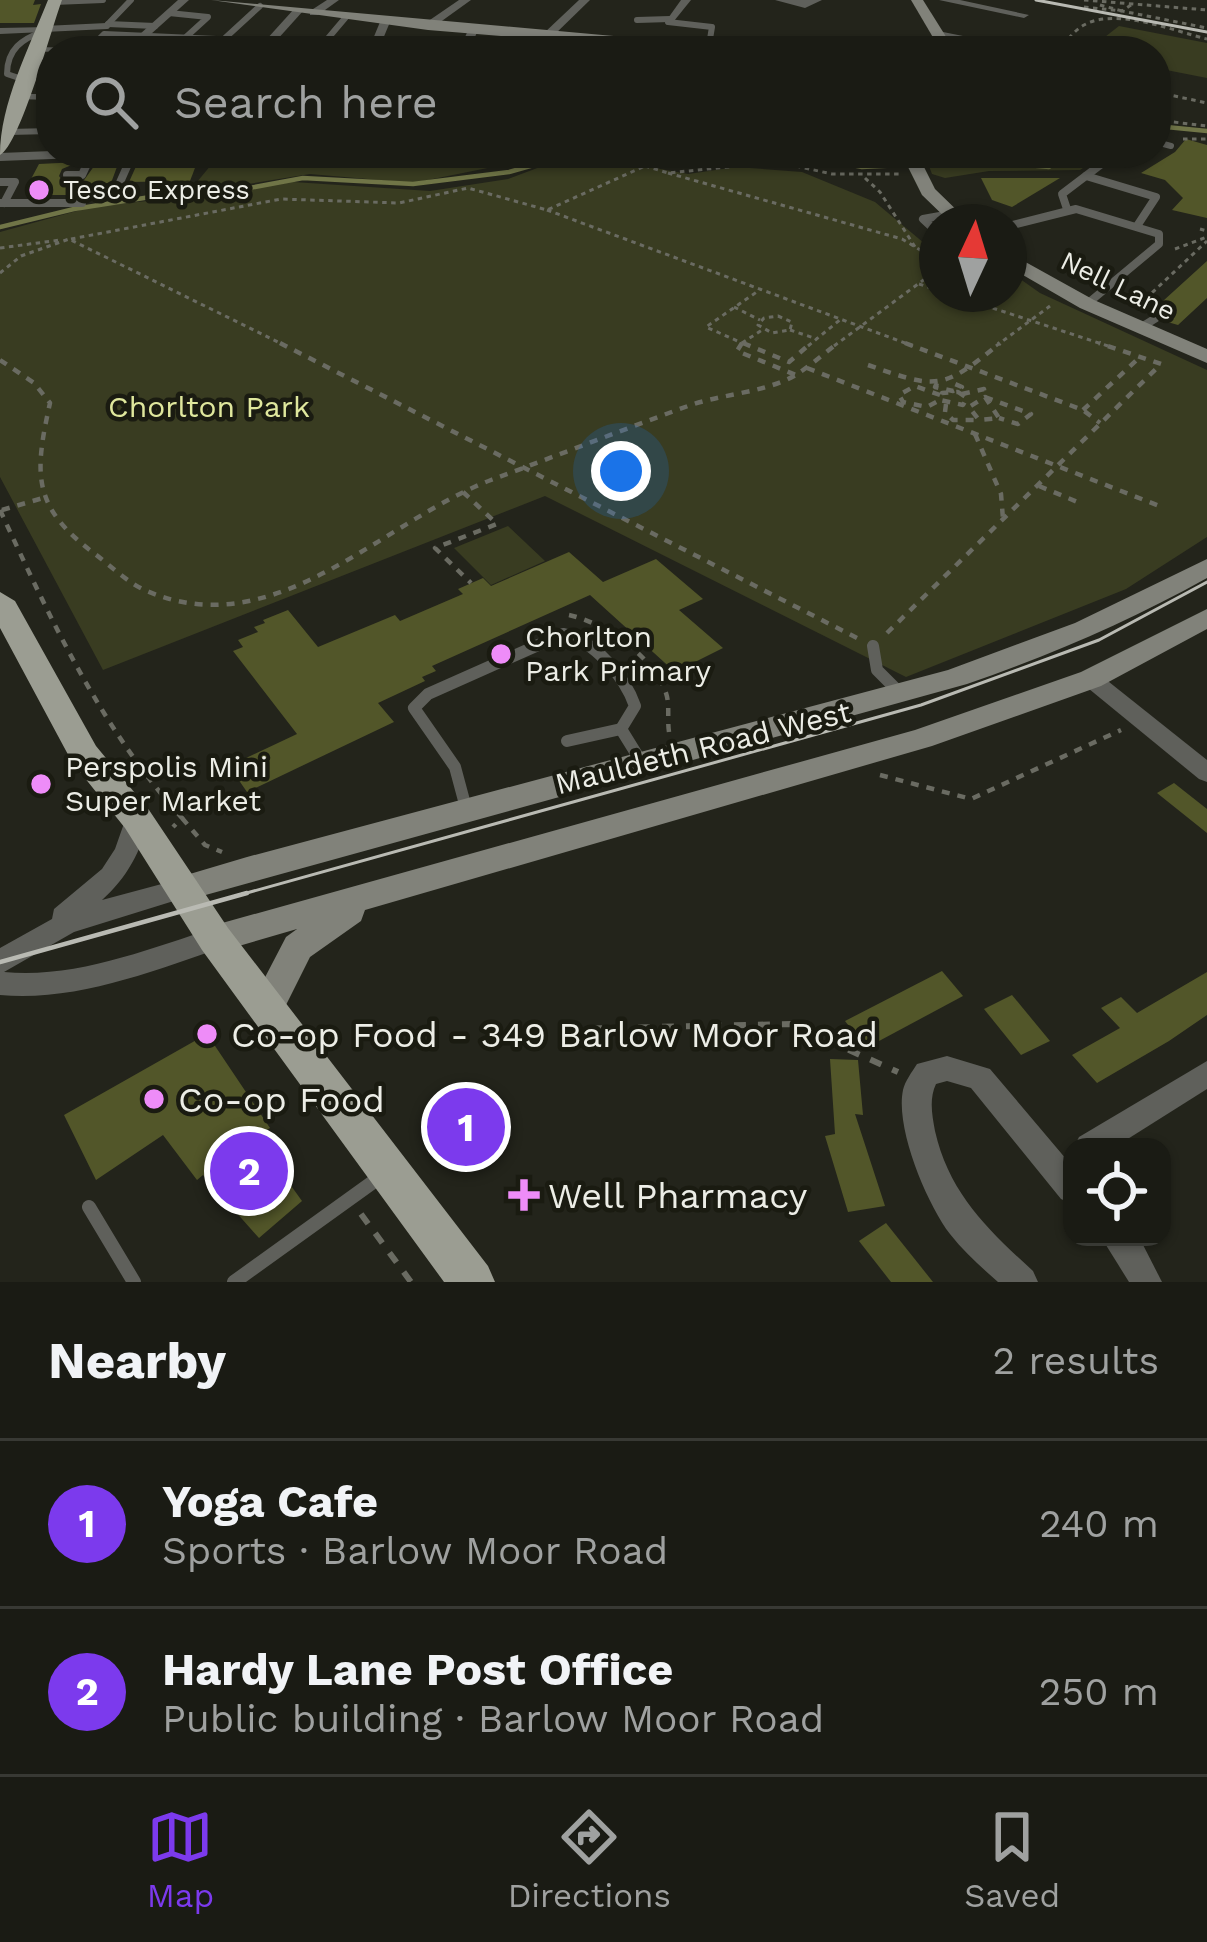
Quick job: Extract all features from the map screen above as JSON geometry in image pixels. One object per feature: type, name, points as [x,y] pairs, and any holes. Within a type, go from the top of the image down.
[{"type":"main road","points":[[42,36],[55,1]]},
{"type":"main road","points":[[3,146],[36,53]]},
{"type":"main road","points":[[0,601],[84,754],[472,1282]]},
{"type":"street","points":[[144,35],[184,0]]},
{"type":"street","points":[[217,0],[385,22],[547,36],[585,0]]},
{"type":"street","points":[[278,36],[306,12],[334,0]]},
{"type":"street","points":[[428,26],[466,0]]},
{"type":"street","points":[[671,18],[686,0]]},
{"type":"street","points":[[780,0],[811,3]]},
{"type":"street","points":[[917,0],[938,34],[948,36]]},
{"type":"street","points":[[944,0],[1024,15]]},
{"type":"street","points":[[780,18],[811,3]]},
{"type":"street","points":[[671,18],[693,14]]},
{"type":"street","points":[[379,36],[385,22]]},
{"type":"street","points":[[0,32],[44,30]]},
{"type":"street","points":[[469,36],[472,30]]},
{"type":"street","points":[[0,87],[36,92]]},
{"type":"street","points":[[916,168],[945,204]]},
{"type":"street","name":"Nell Lane","points":[[1027,270],[1079,300],[1148,323],[1207,357]]},
{"type":"street","name":"Mauldeth Road West","points":[[184,888],[466,808],[904,697],[1104,625],[1207,567]]},
{"type":"street","name":"Mauldeth Road West","points":[[215,938],[368,899],[922,739],[1090,679],[1207,618]]},
{"type":"street","points":[[1090,679],[1207,773]]},
{"type":"street","points":[[0,962],[106,886],[130,846],[146,833]]},
{"type":"street","points":[[32,937],[102,910],[184,888]]},
{"type":"street","points":[[267,1008],[298,947],[368,899]]},
{"type":"street","points":[[0,983],[21,988],[65,979],[130,965],[215,938]]},
{"type":"street","points":[[1022,1282],[957,1218],[935,1176],[919,1137],[914,1097],[920,1082],[937,1069],[959,1069],[980,1078],[1063,1169]]},
{"type":"street","points":[[1104,1138],[1207,1074]]},
{"type":"street","points":[[1125,1246],[1145,1282]]},
{"type":"lane","points":[[55,1],[103,0]]},
{"type":"lane","points":[[98,36],[131,0]]},
{"type":"lane","points":[[227,36],[260,5]]},
{"type":"lane","points":[[169,14],[208,16],[188,36]]},
{"type":"lane","points":[[329,36],[346,17]]},
{"type":"lane","points":[[637,20],[671,18],[712,27],[711,36]]},
{"type":"lane","points":[[22,88],[7,74],[18,41],[44,30],[155,26]]},
{"type":"lane","points":[[106,28],[158,36]]},
{"type":"lane","points":[[3,146],[36,135]]},
{"type":"lane","points":[[3,146],[36,148]]},
{"type":"lane","points":[[67,176],[82,175],[85,168]]},
{"type":"lane","points":[[117,190],[127,168]]},
{"type":"lane","points":[[1067,208],[1062,194],[1096,168]]},
{"type":"lane","points":[[1086,176],[1156,196],[1149,214],[1137,226]]},
{"type":"lane","points":[[2,203],[15,182],[3,179]]},
{"type":"lane","points":[[2,203],[82,203]]},
{"type":"lane","points":[[1027,220],[1067,208],[1160,234],[1160,244],[1079,300]]},
{"type":"lane","points":[[466,808],[455,766],[415,715],[414,707],[428,694],[553,635],[573,634],[631,688],[635,706],[621,728],[567,741]]},
{"type":"lane","points":[[873,646],[878,670],[904,697]]},
{"type":"lane","points":[[621,728],[627,746],[642,763]]},
{"type":"lane","points":[[234,1282],[388,1171]]},
{"type":"lane","points":[[89,1207],[134,1282]]},
{"type":"path","points":[[1084,0],[1207,10]]},
{"type":"path","points":[[1084,0],[1207,28]]},
{"type":"path","points":[[1084,7],[1122,11],[1130,5]]},
{"type":"path","points":[[1075,36],[1080,27],[1098,21],[1207,39]]},
{"type":"path","points":[[1171,95],[1207,103]]},
{"type":"path","points":[[1171,122],[1207,126]]},
{"type":"path","points":[[1171,146],[1181,139],[1207,139]]},
{"type":"path","points":[[547,209],[640,168]]},
{"type":"path","points":[[652,168],[802,214],[846,221],[902,239],[917,250]]},
{"type":"path","points":[[668,173],[710,168]]},
{"type":"path","points":[[804,168],[862,176],[896,168]]},
{"type":"path","points":[[862,176],[880,192],[917,250]]},
{"type":"path","points":[[0,248],[281,199],[399,203],[469,188],[547,209],[842,319],[1084,410],[1101,424]]},
{"type":"path","points":[[1172,250],[1205,234]]},
{"type":"path","points":[[1132,299],[1132,312],[1205,234]]},
{"type":"path","points":[[0,273],[21,256],[68,239],[529,467],[873,646],[1161,364],[1004,312]]},
{"type":"path","points":[[0,360],[34,383],[50,403],[37,462],[43,498],[70,535],[145,591],[192,603],[231,606],[276,594],[326,572],[462,491],[694,404],[797,375],[919,284]]},
{"type":"path","points":[[761,289],[706,327],[789,362],[842,319]]},
{"type":"path","points":[[948,381],[962,387],[920,407],[899,395],[909,387],[948,381],[1025,319],[1079,300]]},
{"type":"path","points":[[734,307],[760,320],[783,317],[800,304]]},
{"type":"path","points":[[783,317],[792,322],[790,330]]},
{"type":"path","points":[[760,320],[762,330],[777,334],[790,330],[817,339]]},
{"type":"path","points":[[762,330],[736,351],[797,375]]},
{"type":"path","points":[[1084,410],[1140,357]]},
{"type":"path","points":[[868,365],[962,394],[984,389],[999,418]]},
{"type":"path","points":[[807,368],[1162,507]]},
{"type":"path","points":[[934,386],[953,420],[999,418],[1018,424],[1030,415],[985,397]]},
{"type":"path","points":[[942,400],[963,405],[967,400],[962,394]]},
{"type":"path","points":[[979,420],[969,407],[985,397]]},
{"type":"path","points":[[975,434],[1000,494],[1003,522]]},
{"type":"path","points":[[1039,486],[1080,503]]},
{"type":"path","points":[[462,491],[496,524],[435,548],[471,583]]},
{"type":"path","points":[[43,498],[0,510],[86,688],[158,794],[182,818],[146,833]]},
{"type":"path","points":[[868,772],[971,799],[1127,728]]},
{"type":"path","points":[[566,1030],[790,1024],[920,1082]]},
{"type":"path","points":[[348,1198],[411,1282]]},
{"type":"green space","points":[[1119,26],[1171,36],[1106,36]]},
{"type":"green space","points":[[1171,36],[1207,43],[1207,78],[1171,71]]},
{"type":"green space","points":[[209,168],[488,168],[413,183],[310,174],[187,194]]},
{"type":"green space","name":"Chorlton Park","points":[[537,168],[655,168],[688,174],[749,168],[802,172],[875,202],[919,239],[919,312],[1027,312],[1027,284],[1207,370],[1207,537],[1126,589],[906,677],[545,496],[103,670],[0,477],[0,232],[91,207],[147,201],[185,203],[278,181],[430,191],[508,179]]},
{"type":"green space","points":[[930,168],[1083,168],[989,171],[945,178],[932,174]]},
{"type":"green space","points":[[508,526],[545,561],[491,585],[454,548]]},
{"type":"building","points":[[0,0],[41,4],[34,23],[0,23]]},
{"type":"building","points":[[1186,139],[1207,145],[1207,218],[1172,210],[1183,198],[1165,180],[1141,173],[1149,168],[1171,168],[1175,152]]},
{"type":"building","points":[[37,168],[64,168],[59,176],[64,183],[82,183],[93,168],[117,168],[111,183],[97,183],[90,195],[31,195],[41,179],[31,179]]},
{"type":"building","points":[[135,168],[195,168],[190,181],[129,182]]},
{"type":"building","points":[[981,178],[1060,178],[1017,204],[992,200]]},
{"type":"building","points":[[1207,261],[1207,298],[1178,325],[1164,321],[1161,311],[1152,311]]},
{"type":"building","points":[[569,552],[603,582],[656,559],[703,599],[679,610],[723,648],[675,672],[590,595],[432,666],[436,671],[422,677],[425,681],[378,703],[394,722],[247,792],[229,766],[297,734],[233,651],[243,647],[238,640],[258,632],[254,627],[263,620],[288,610],[318,647],[395,615],[400,621],[463,594],[458,589],[483,578],[491,586]]},
{"type":"building","points":[[1174,783],[1207,809],[1207,833],[1157,793]]},
{"type":"building","points":[[942,971],[963,996],[866,1048],[845,1021]]},
{"type":"building","points":[[1207,972],[1207,1015],[1169,1041],[1097,1083],[1072,1055],[1120,1028],[1101,1008],[1121,997],[1137,1013]]},
{"type":"building","points":[[1012,995],[1050,1041],[1021,1055],[984,1009]]},
{"type":"building","points":[[207,1034],[270,1128],[265,1131],[290,1161],[279,1169],[302,1201],[259,1238],[203,1175],[197,1180],[163,1135],[96,1180],[64,1115]]},
{"type":"building","points":[[830,1059],[858,1060],[863,1115],[855,1114],[885,1206],[848,1212],[825,1136],[835,1134]]},
{"type":"building","points":[[886,1223],[933,1282],[891,1282],[859,1241]]},
{"type":"waterway","points":[[1171,127],[1207,131]]},
{"type":"waterway","points":[[0,227],[74,209],[163,195],[212,195],[303,178],[413,184],[523,168]]},
{"type":"tram line","points":[[1036,0],[1207,32]]},
{"type":"tram line","points":[[236,896],[921,705],[1099,640],[1207,582]]},
{"type":"tram line","points":[[0,962],[247,893]]},
{"type":"place","name":"Tesco Express","points":[[39,190]]},
{"type":"place","name":"Chorlton Park Primary","points":[[501,654]]},
{"type":"place","name":"Perspolis Mini Super Market","points":[[41,784]]},
{"type":"place","name":"Co-op Food - 349 Barlow Moor Road","points":[[207,1034]]},
{"type":"place","name":"Co-op Food","points":[[154,1099]]},
{"type":"place","name":"Yoga Cafe","points":[[466,1127]]},
{"type":"place","name":"Hardy Lane Post Office","points":[[249,1171]]},
{"type":"place","name":"Well Pharmacy","points":[[524,1195]]}]
